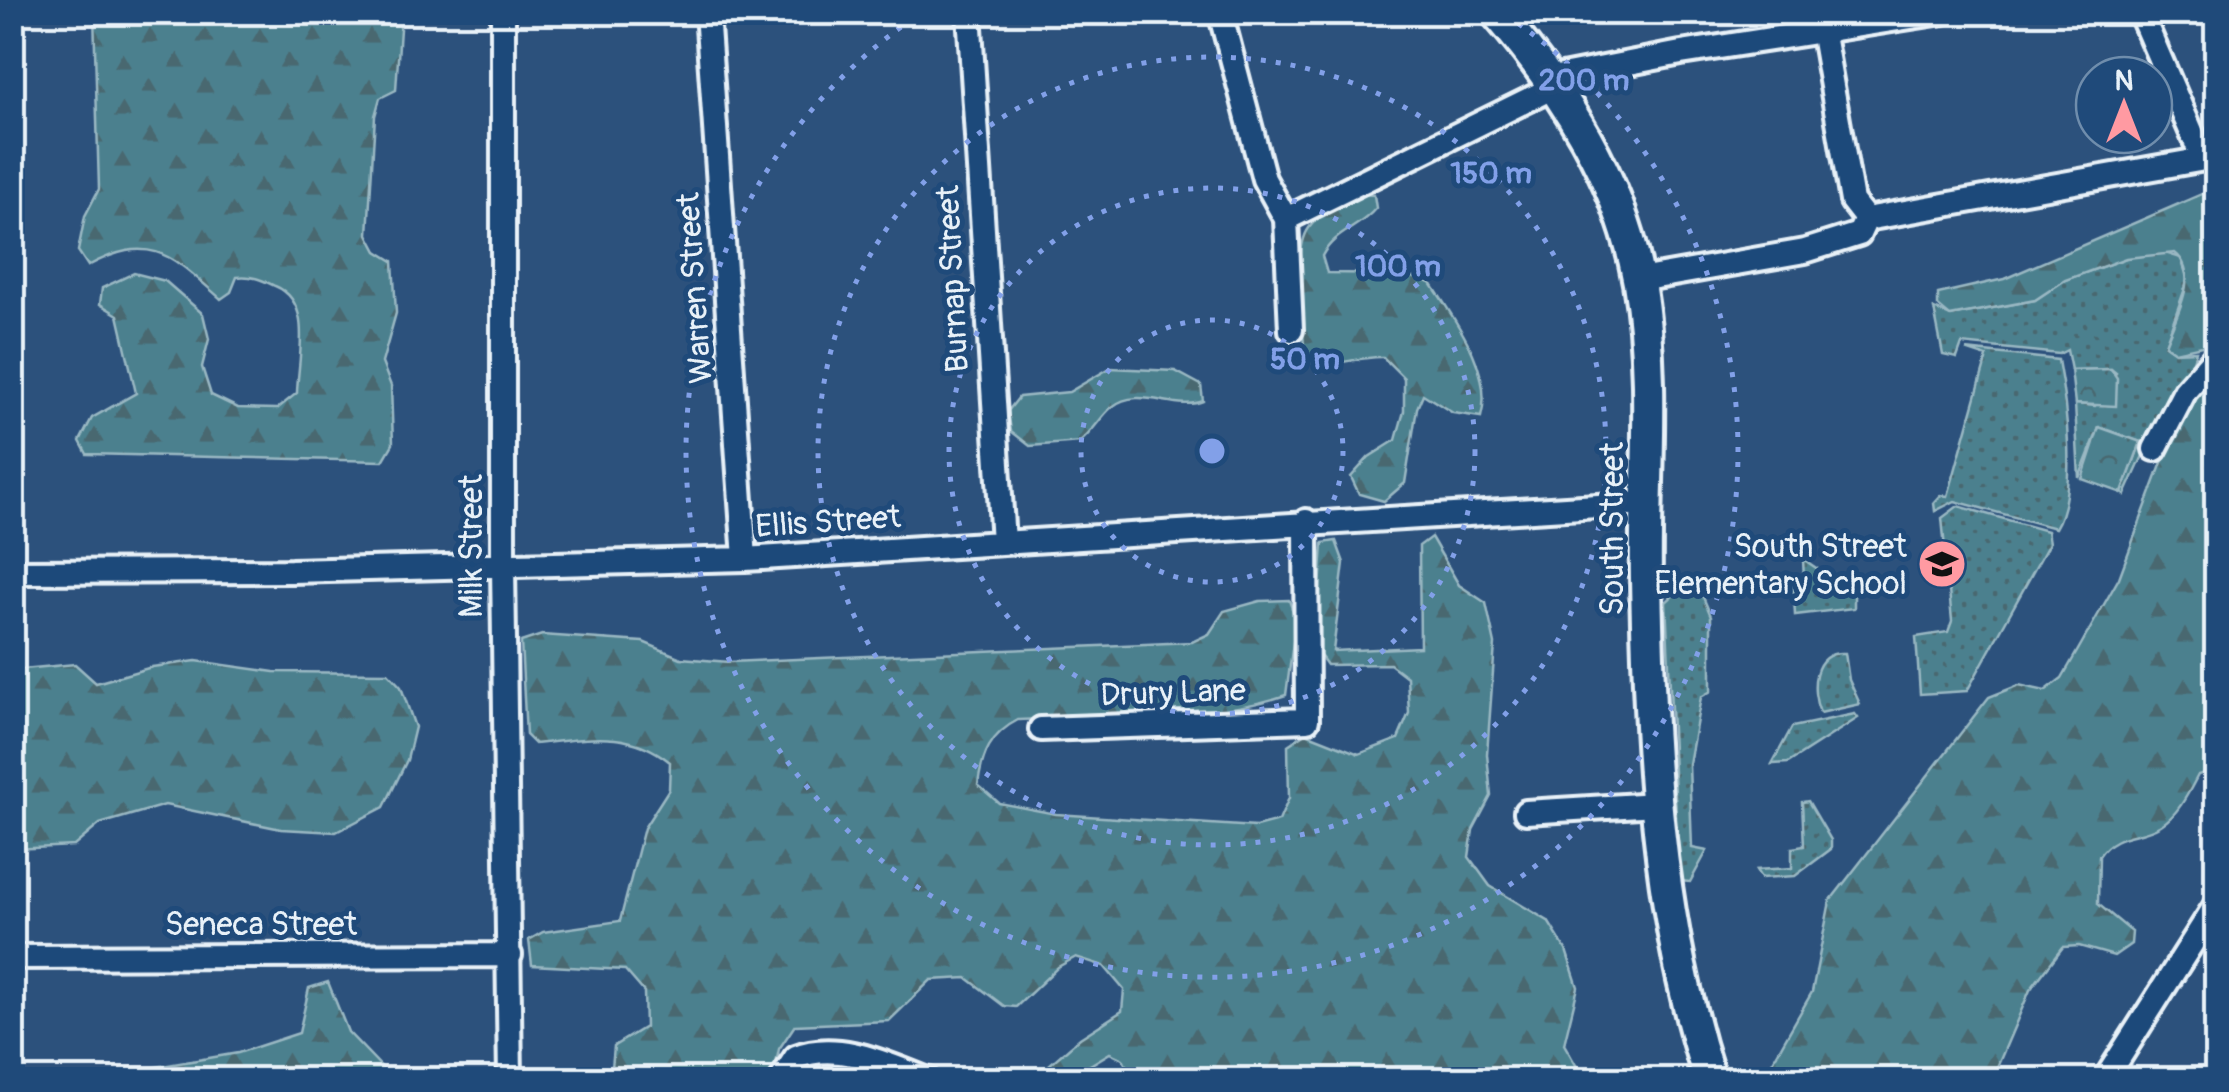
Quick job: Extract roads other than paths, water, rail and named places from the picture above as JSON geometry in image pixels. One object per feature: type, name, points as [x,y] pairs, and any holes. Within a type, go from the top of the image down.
[{"type":"main road","name":"South Street","points":[[1496,12],[1554,82],[1609,182],[1639,280],[1647,354],[1646,503],[1656,804],[1670,934],[1710,1080]]},
{"type":"street","name":"Milk Street","points":[[503,12],[503,566],[510,1080]]},
{"type":"street","name":"Warren Street","points":[[707,12],[745,560]]},
{"type":"street","name":"Burnap Street","points":[[969,12],[1003,542]]},
{"type":"street","points":[[1220,12],[1264,179],[1286,219],[1291,330]]},
{"type":"street","points":[[1286,219],[1554,82],[1822,30],[1943,12]]},
{"type":"street","points":[[1866,219],[2210,158],[2140,12]]},
{"type":"street","points":[[1822,30],[1852,200],[1866,219]]},
{"type":"street","points":[[1639,280],[1805,251],[1859,234],[1866,219]]},
{"type":"street","points":[[2154,449],[2184,391],[2216,356]]},
{"type":"street","name":"Ellis Street","points":[[12,572],[745,560],[1306,521],[1646,503]]},
{"type":"street","name":"Drury Lane","points":[[1041,729],[1307,720],[1306,521]]},
{"type":"street","points":[[1526,812],[1656,804]]},
{"type":"street","points":[[2105,1080],[2216,905]]},
{"type":"street","name":"Seneca Street","points":[[12,957],[510,954]]},
{"type":"street","points":[[785,1071],[808,1053],[852,1054],[928,1080]]},
{"type":"place","name":"South Street Elementary School","points":[[1942,564]]}]
